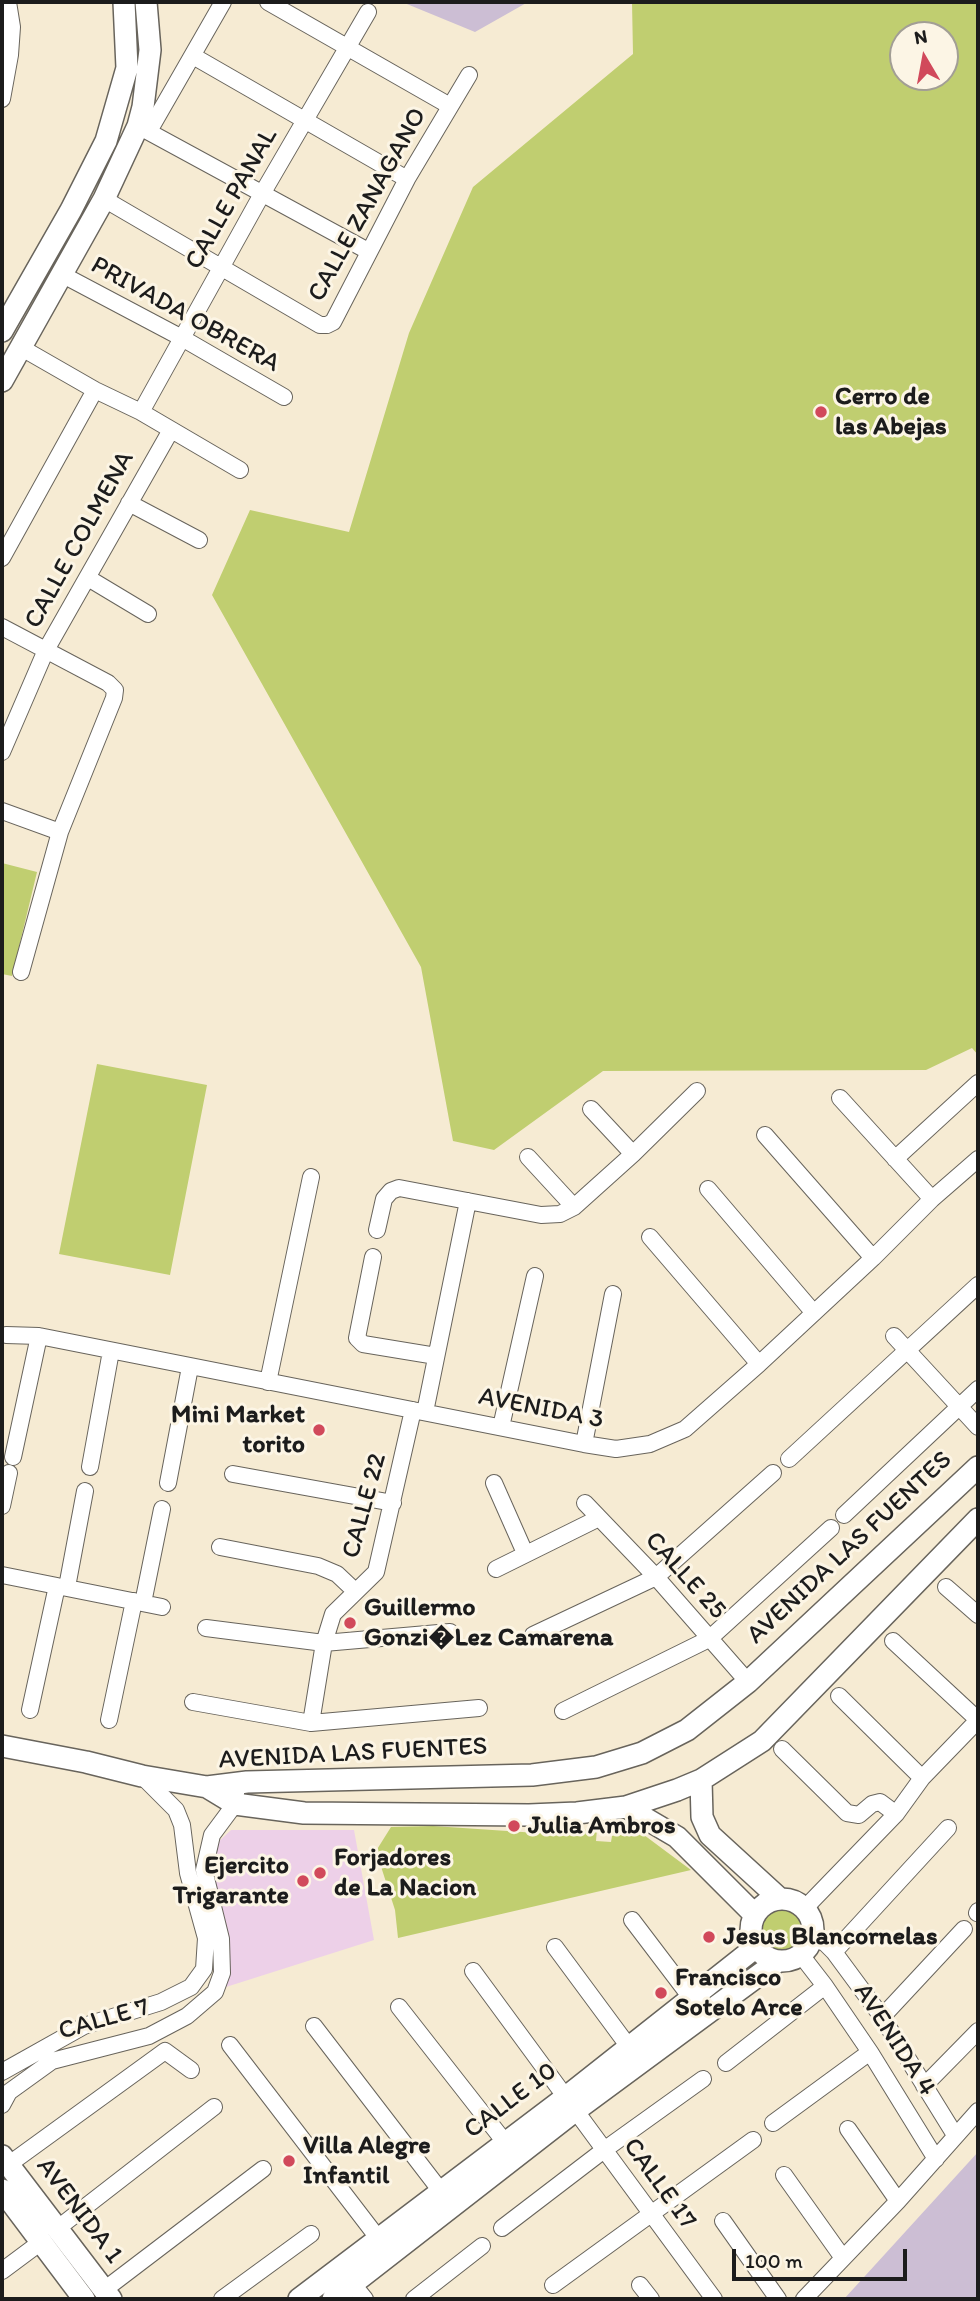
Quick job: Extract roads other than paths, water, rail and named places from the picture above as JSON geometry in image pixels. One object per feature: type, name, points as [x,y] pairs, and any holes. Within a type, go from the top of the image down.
[{"type":"main road","points":[[2,331],[71,210],[106,141],[127,68],[124,2]]},
{"type":"main road","points":[[2,381],[143,128],[150,50],[146,2]]},
{"type":"main road","name":"AVENIDA LAS FUENTES","points":[[236,1794],[532,1775],[596,1768],[642,1753],[687,1730],[748,1682],[978,1467]]},
{"type":"main road","name":"AVENIDA LAS FUENTES","points":[[142,1776],[207,1787],[304,1813],[516,1815],[577,1813],[626,1807],[701,1780],[762,1741],[978,1519]]},
{"type":"main road","points":[[2,1746],[142,1776]]},
{"type":"main road","points":[[701,1780],[702,1817],[710,1835],[780,1899]]},
{"type":"main road","points":[[626,1807],[677,1837],[755,1915]]},
{"type":"main road","points":[[789,1899],[805,1908],[814,1927],[807,1947],[790,1960],[778,1961],[766,1956],[756,1947],[751,1931],[755,1915],[765,1904],[789,1899]]},
{"type":"main road","name":"CALLE 10","points":[[333,2299],[359,2292],[571,2104],[629,2047],[756,1947]]},
{"type":"main road","name":"CALLE 10","points":[[299,2299],[504,2141],[571,2104],[778,1961]]},
{"type":"main road","name":"AVENIDA 1","points":[[5,2160],[108,2295]]},
{"type":"main road","name":"AVENIDA 1","points":[[5,2200],[85,2299]]},
{"type":"street","points":[[2,99],[12,27],[8,2]]},
{"type":"street","points":[[223,2],[193,56],[143,128],[368,251]]},
{"type":"street","points":[[268,2],[450,106]]},
{"type":"street","name":"CALLE PANAL","points":[[141,412],[262,194],[368,12]]},
{"type":"street","points":[[193,56],[407,179]]},
{"type":"street","name":"CALLE ZANAGANO","points":[[221,268],[320,325],[333,322],[407,179],[469,75]]},
{"type":"street","points":[[104,199],[221,268]]},
{"type":"street","name":"PRIVADA OBRERA","points":[[63,275],[285,397]]},
{"type":"street","points":[[20,347],[95,390],[141,412],[240,470]]},
{"type":"street","points":[[2,558],[95,390]]},
{"type":"street","name":"CALLE COLMENA","points":[[2,752],[46,650],[171,430]]},
{"type":"street","points":[[128,503],[199,540]]},
{"type":"street","points":[[88,578],[148,614]]},
{"type":"street","points":[[2,627],[108,683],[114,690],[114,698],[60,832],[21,972]]},
{"type":"street","points":[[2,811],[60,832]]},
{"type":"street","points":[[895,1158],[978,1083]]},
{"type":"street","points":[[377,1230],[384,1199],[391,1191],[399,1188],[541,1215],[559,1214],[574,1208],[697,1091]]},
{"type":"street","points":[[840,1098],[932,1199]]},
{"type":"street","points":[[591,1109],[633,1154]]},
{"type":"street","points":[[765,1135],[873,1258]]},
{"type":"street","points":[[528,1157],[574,1208]]},
{"type":"street","name":"AVENIDA 3","points":[[3,1332],[39,1336],[584,1444],[616,1449],[650,1444],[685,1429],[759,1364],[932,1199],[978,1159]]},
{"type":"street","points":[[268,1382],[310,1177]]},
{"type":"street","points":[[708,1189],[814,1313]]},
{"type":"street","name":"CALLE 22","points":[[311,1723],[324,1643],[333,1614],[376,1572],[436,1356],[468,1201]]},
{"type":"street","points":[[650,1237],[759,1364]]},
{"type":"street","points":[[373,1257],[357,1338],[363,1344],[436,1356]]},
{"type":"street","points":[[501,1427],[535,1276]]},
{"type":"street","points":[[789,1459],[978,1285]]},
{"type":"street","points":[[584,1444],[613,1294]]},
{"type":"street","points":[[2,1506],[39,1336]]},
{"type":"street","points":[[894,1336],[978,1427]]},
{"type":"street","points":[[90,1467],[111,1352]]},
{"type":"street","points":[[168,1483],[190,1367]]},
{"type":"street","points":[[844,1515],[978,1389]]},
{"type":"street","points":[[533,1635],[656,1577],[773,1473]]},
{"type":"street","points":[[233,1474],[394,1503]]},
{"type":"street","points":[[494,1483],[525,1553]]},
{"type":"street","points":[[30,1710],[86,1491]]},
{"type":"street","name":"CALLE 25","points":[[585,1503],[656,1577],[748,1682]]},
{"type":"street","points":[[110,1720],[162,1509]]},
{"type":"street","points":[[496,1569],[599,1518]]},
{"type":"street","points":[[563,1711],[709,1639],[831,1528]]},
{"type":"street","points":[[220,1548],[318,1566],[337,1574],[355,1591]]},
{"type":"street","points":[[2,1575],[162,1607]]},
{"type":"street","points":[[947,1587],[978,1615]]},
{"type":"street","points":[[206,1628],[324,1643],[450,1632]]},
{"type":"street","points":[[805,1908],[896,1814],[922,1778],[978,1720],[893,1641]]},
{"type":"street","points":[[839,1696],[922,1778]]},
{"type":"street","points":[[193,1702],[311,1723],[479,1708]]},
{"type":"street","points":[[782,1749],[847,1813],[859,1815],[872,1804],[880,1802],[896,1814]]},
{"type":"street","name":"CALLE 7","points":[[2,2105],[9,2092],[52,2061],[149,2036],[187,2016],[215,1992],[222,1973],[221,1939],[176,1810],[142,1776]]},
{"type":"street","name":"CALLE 7","points":[[2,2072],[84,2026],[160,2002],[191,1987],[204,1969],[206,1938],[196,1872],[212,1835],[236,1794]]},
{"type":"street","points":[[835,1952],[948,1828]]},
{"type":"street","points":[[632,1920],[692,1999]]},
{"type":"street","points":[[882,2017],[964,1929]]},
{"type":"street","name":"AVENIDA 4","points":[[936,2159],[870,2052],[825,1986],[807,1947],[825,1943],[835,1952],[882,2017],[955,2136]]},
{"type":"street","points":[[555,1947],[629,2047]]},
{"type":"street","name":"CALLE 17","points":[[473,1970],[714,2299]]},
{"type":"street","points":[[726,2063],[825,1986]]},
{"type":"street","points":[[399,2007],[504,2141]]},
{"type":"street","points":[[314,2026],[440,2190]]},
{"type":"street","points":[[924,2086],[978,2031]]},
{"type":"street","points":[[230,2045],[378,2238]]},
{"type":"street","points":[[5,2160],[165,2051],[191,2070]]},
{"type":"street","points":[[773,2123],[870,2052]]},
{"type":"street","points":[[502,2228],[703,2079]]},
{"type":"street","points":[[58,2228],[214,2107]]},
{"type":"street","points":[[804,2299],[898,2201],[978,2110]]},
{"type":"street","points":[[848,2129],[898,2201]]},
{"type":"street","points":[[553,2285],[752,2140]]},
{"type":"street","points":[[108,2295],[263,2169]]},
{"type":"street","points":[[784,2175],[843,2258]]},
{"type":"street","points":[[723,2221],[778,2299]]},
{"type":"street","points":[[222,2299],[311,2234]]},
{"type":"street","points":[[2,2271],[41,2242]]},
{"type":"street","points":[[55,2259],[72,2246]]},
{"type":"street","points":[[414,2299],[482,2246]]},
{"type":"street","points":[[340,2267],[359,2292]]},
{"type":"street","points":[[640,2285],[651,2299]]},
{"type":"place","name":"Cerro de las Abejas","points":[[821,412]]},
{"type":"place","name":"Mini Market torito","points":[[319,1430]]},
{"type":"place","name":"Guillermo Gonzi�Lez Camarena","points":[[350,1623]]},
{"type":"place","name":"Julia Ambros","points":[[514,1826]]},
{"type":"place","name":"Forjadores de La Nacion","points":[[320,1873]]},
{"type":"place","name":"Ejercito Trigarante","points":[[303,1881]]},
{"type":"place","name":"Jesus Blancornelas","points":[[709,1937]]},
{"type":"place","name":"Francisco Sotelo Arce","points":[[661,1993]]},
{"type":"place","name":"Villa Alegre Infantil","points":[[289,2161]]}]
